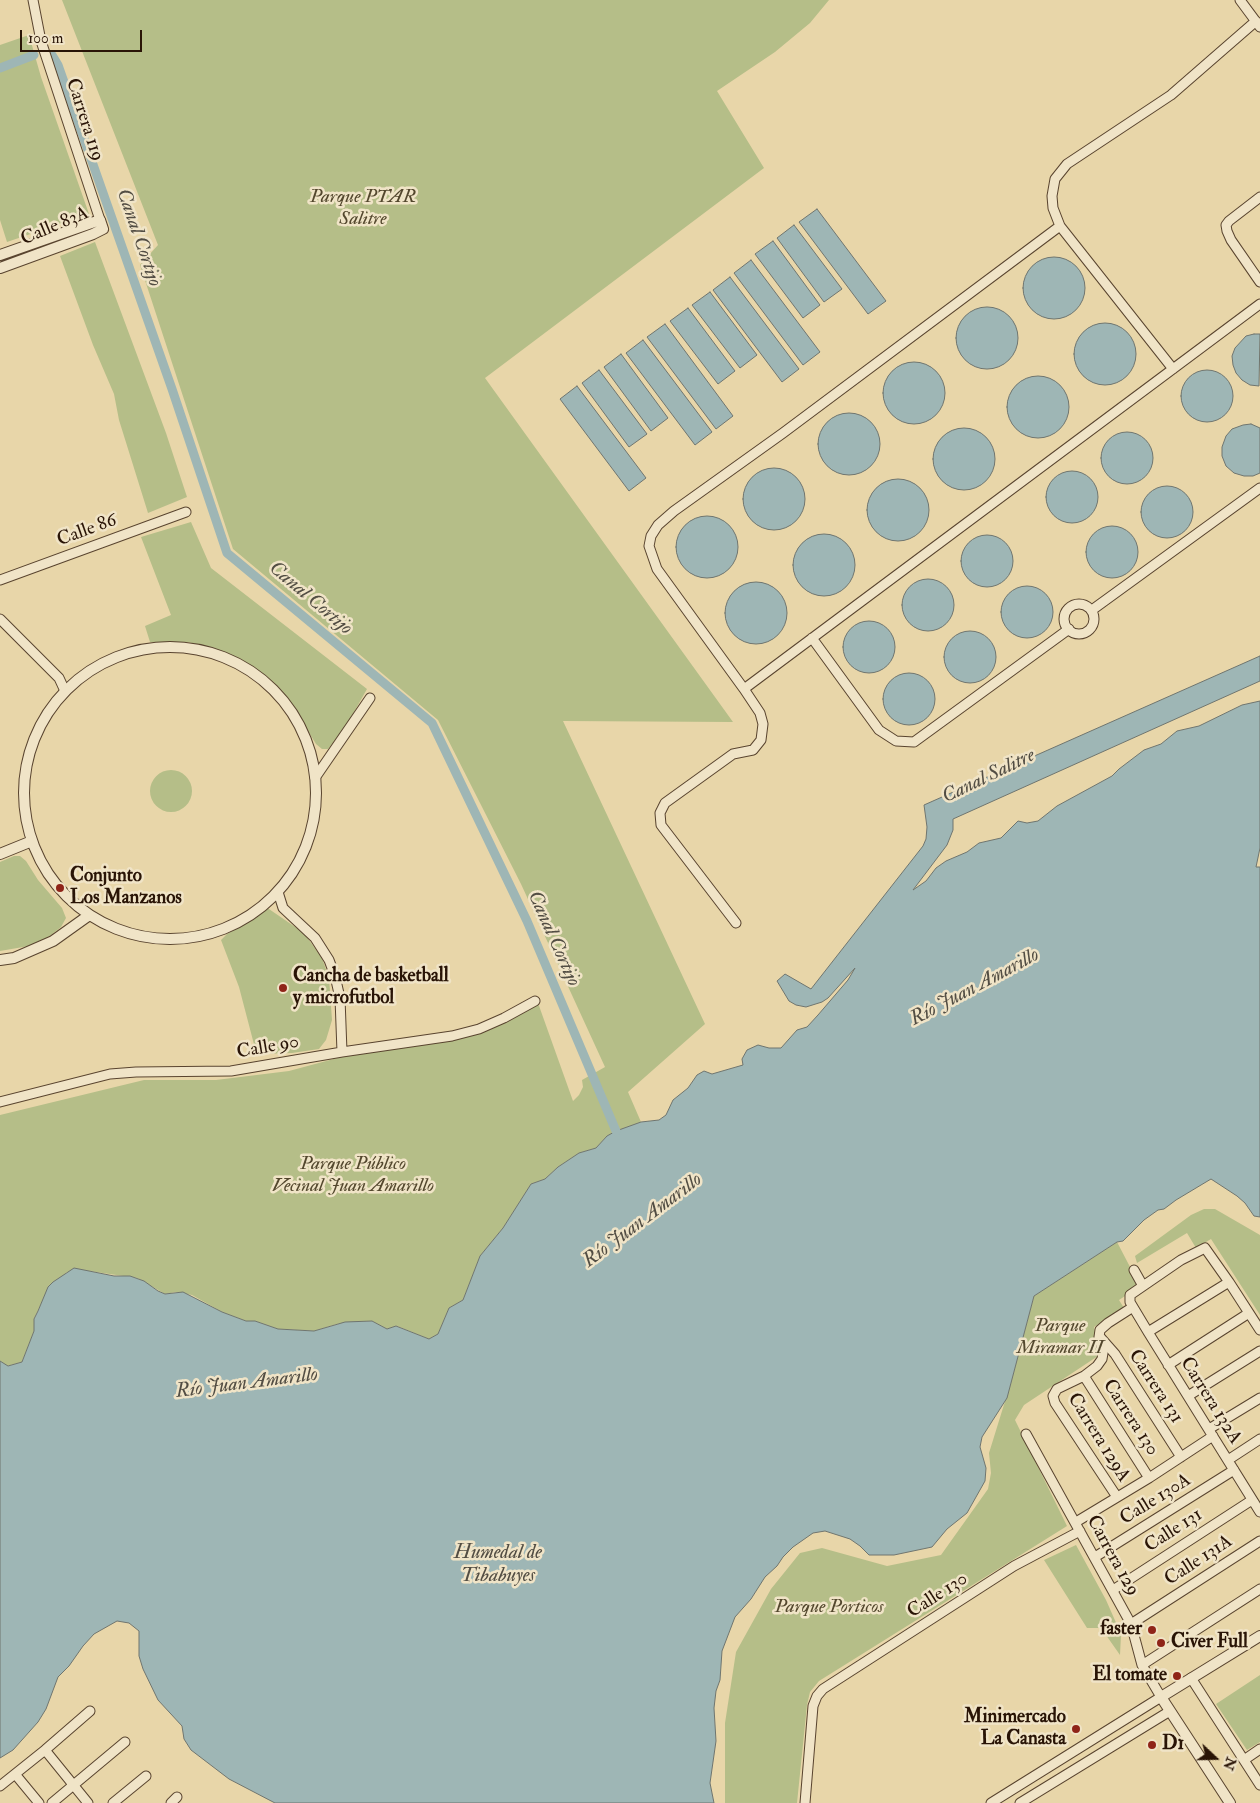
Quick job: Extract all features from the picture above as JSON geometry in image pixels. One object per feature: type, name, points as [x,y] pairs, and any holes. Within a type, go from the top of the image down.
[{"type":"street","name":"Carrera 119","points":[[33,0],[40,41],[100,220]]},
{"type":"street","points":[[1173,369],[1060,226],[1053,208],[1052,196],[1055,179],[1067,164],[1171,95],[1258,24],[1240,0]]},
{"type":"street","points":[[1260,197],[1226,225],[1232,240],[1260,282]]},
{"type":"street","name":"Calle 83A","points":[[0,255],[100,220],[103,229],[0,268]]},
{"type":"street","points":[[736,923],[661,825],[660,813],[666,803],[733,754],[750,752],[756,747],[761,740],[763,724],[760,713],[744,689],[657,569],[649,546],[650,536],[658,525],[1060,226]]},
{"type":"street","points":[[744,689],[1260,304]]},
{"type":"street","points":[[1092,610],[1260,488]]},
{"type":"street","name":"Calle 86","points":[[0,580],[186,512]]},
{"type":"street","points":[[1077,604],[1083,604],[1092,610],[1094,621],[1089,630],[1079,634],[1069,629],[1064,620],[1068,609],[1077,604]]},
{"type":"street","points":[[0,619],[58,678],[65,691]]},
{"type":"street","points":[[812,638],[879,730],[896,741],[914,742],[1069,629]]},
{"type":"street","points":[[151,648],[184,648],[216,654],[246,668],[268,686],[288,708],[301,729],[310,753],[315,778],[315,809],[308,839],[296,867],[278,892],[251,915],[221,931],[187,939],[141,936],[119,931],[88,916],[69,899],[54,881],[42,862],[32,841],[25,810],[25,778],[32,746],[45,717],[65,691],[90,670],[119,656],[151,648]]},
{"type":"street","points":[[315,778],[370,698]]},
{"type":"street","points":[[0,854],[32,841]]},
{"type":"street","points":[[278,892],[284,908],[315,938],[329,960],[340,998],[342,1052]]},
{"type":"street","points":[[0,960],[14,958],[53,941],[88,916]]},
{"type":"street","name":"Calle 90","points":[[0,1102],[110,1074],[231,1071],[452,1036],[479,1029],[535,1001]]},
{"type":"street","points":[[1084,1376],[1097,1366],[1102,1358],[1100,1330],[1133,1307],[1130,1302],[1130,1295],[1181,1260],[1205,1248],[1260,1330]]},
{"type":"street","points":[[1134,1270],[1144,1286]]},
{"type":"street","points":[[1148,1332],[1229,1282]]},
{"type":"street","name":"Carrera 132A","points":[[1133,1307],[1260,1512]]},
{"type":"street","points":[[1168,1364],[1249,1313]]},
{"type":"street","name":"Carrera 131","points":[[1100,1336],[1114,1354],[1181,1457]]},
{"type":"street","points":[[1188,1396],[1260,1351]]},
{"type":"street","name":"Carrera 129A","points":[[1084,1376],[1063,1385],[1057,1389],[1053,1396],[1055,1403],[1117,1497]]},
{"type":"street","name":"Carrera 130","points":[[1084,1376],[1149,1478]]},
{"type":"street","name":"Calle 130","points":[[805,1803],[813,1706],[817,1696],[823,1689],[1078,1526],[1117,1497],[1181,1457],[1260,1398]]},
{"type":"street","name":"Carrera 129","points":[[1026,1434],[1131,1624],[1142,1665],[1161,1697]]},
{"type":"street","points":[[1228,1460],[1260,1439]]},
{"type":"street","name":"Calle 130A","points":[[1095,1557],[1234,1470]]},
{"type":"street","name":"Calle 131","points":[[1113,1590],[1252,1500]]},
{"type":"street","name":"Calle 131A","points":[[1131,1624],[1260,1541]]},
{"type":"street","points":[[1142,1665],[1260,1589]]},
{"type":"street","points":[[991,1803],[1260,1636]]},
{"type":"street","points":[[1191,1678],[1260,1785]]},
{"type":"street","points":[[1161,1697],[1230,1803]]},
{"type":"street","points":[[0,1786],[90,1711]]},
{"type":"street","points":[[1020,1803],[1170,1711]]},
{"type":"street","points":[[52,1803],[125,1742]]},
{"type":"street","points":[[1244,1760],[1260,1749]]},
{"type":"street","points":[[45,1750],[88,1803]]},
{"type":"street","points":[[15,1774],[39,1803]]},
{"type":"street","points":[[113,1803],[146,1776]]},
{"type":"green space","name":"Parque PTAR Salitre","points":[[62,0],[829,0],[810,23],[775,52],[717,91],[764,168],[485,378],[733,722],[563,721],[705,1024],[628,1092],[641,1122],[607,1136],[596,1148],[579,1153],[558,1167],[545,1179],[531,1184],[503,1228],[480,1256],[463,1300],[449,1308],[438,1334],[429,1339],[397,1326],[387,1329],[372,1321],[337,1324],[314,1331],[278,1329],[255,1321],[246,1321],[222,1312],[192,1295],[176,1292],[165,1294],[137,1278],[89,1271],[67,1272],[62,1278],[53,1282],[41,1304],[34,1319],[34,1331],[22,1362],[7,1366],[0,1361],[0,1115],[144,1080],[216,1080],[289,1071],[356,1053],[418,1046],[454,1039],[538,1003],[573,1101],[583,1087],[582,1080],[605,1067],[521,884],[438,720],[233,549],[140,265],[158,245]]},
{"type":"green space","points":[[29,35],[41,77],[89,214],[7,242],[0,220],[0,45]]},
{"type":"green space","points":[[95,242],[166,433],[187,497],[148,513],[119,420],[114,394],[93,345],[60,256]]},
{"type":"green space","points":[[191,522],[211,568],[367,689],[345,728],[328,749],[322,749],[316,744],[290,702],[278,689],[242,661],[217,649],[188,642],[150,642],[145,626],[171,615],[141,537]]},
{"type":"green space","points":[[175,770],[183,773],[189,779],[192,791],[189,803],[183,809],[167,812],[159,809],[153,803],[150,787],[153,779],[159,773]]},
{"type":"green space","points":[[14,856],[20,856],[26,861],[38,880],[62,908],[66,918],[61,927],[46,939],[29,946],[0,951],[0,862]]},
{"type":"green space","points":[[266,907],[304,933],[322,958],[329,978],[332,1020],[326,1040],[319,1049],[292,1053],[260,1054],[256,1052],[239,987],[221,940]]},
{"type":"green space","points":[[1204,1209],[1215,1209],[1260,1235],[1260,1315],[1211,1239],[1196,1248],[1187,1233],[1137,1263],[1135,1256],[1191,1215]]},
{"type":"green space","name":"Parque Porticos","points":[[1117,1242],[1140,1286],[1119,1300],[1124,1308],[1094,1327],[1101,1354],[1024,1405],[1015,1420],[1067,1526],[819,1681],[810,1692],[807,1705],[797,1803],[725,1803],[725,1723],[736,1652],[771,1589],[800,1553],[822,1548],[887,1566],[941,1555],[988,1489],[991,1473],[989,1453],[1011,1382],[1034,1296]]},
{"type":"green space","points":[[1076,1545],[1106,1600],[1121,1634],[1120,1655],[1101,1628],[1087,1628],[1044,1560]]},
{"type":"green space","points":[[1260,1675],[1260,1742],[1247,1750],[1216,1704]]},
{"type":"water","points":[[817,209],[886,301],[868,314],[799,222]]},
{"type":"water","points":[[794,225],[842,289],[824,302],[777,238]]},
{"type":"water","points":[[773,241],[820,305],[803,318],[755,254]]},
{"type":"water","points":[[1048,257],[1060,257],[1076,266],[1083,276],[1085,288],[1083,300],[1076,310],[1060,319],[1048,319],[1037,314],[1028,305],[1023,294],[1023,282],[1028,271],[1037,262]]},
{"type":"water","points":[[751,260],[820,352],[803,365],[734,273]]},
{"type":"water","points":[[730,277],[799,369],[782,382],[713,290]]},
{"type":"water","points":[[710,292],[757,355],[740,368],[692,305]]},
{"type":"water","points":[[981,307],[993,307],[1009,316],[1016,326],[1018,338],[1016,350],[1009,360],[993,369],[981,369],[970,364],[961,355],[956,344],[956,332],[961,321],[970,312]]},
{"type":"water","points":[[688,308],[735,371],[718,384],[670,321]]},
{"type":"water","points":[[1099,323],[1111,323],[1127,332],[1134,342],[1136,354],[1134,366],[1127,376],[1111,385],[1099,385],[1088,380],[1079,371],[1074,360],[1074,348],[1079,337],[1088,328]]},
{"type":"water","points":[[665,324],[733,416],[716,429],[647,337]]},
{"type":"water","points":[[1260,334],[1259,386],[1250,385],[1242,380],[1236,373],[1232,356],[1235,348],[1246,336]]},
{"type":"water","points":[[643,340],[712,432],[695,445],[626,353]]},
{"type":"water","points":[[621,354],[668,418],[651,431],[604,367]]},
{"type":"water","points":[[908,362],[920,362],[936,371],[943,381],[945,393],[943,405],[936,415],[920,424],[908,424],[897,419],[888,410],[883,399],[883,387],[888,376],[897,367]]},
{"type":"water","points":[[599,370],[647,434],[629,447],[582,383]]},
{"type":"water","points":[[1207,370],[1217,372],[1225,378],[1231,386],[1233,396],[1231,406],[1225,414],[1217,420],[1207,422],[1197,420],[1189,414],[1183,406],[1181,396],[1183,386],[1189,378],[1197,372]]},
{"type":"water","points":[[1032,376],[1044,376],[1060,385],[1067,395],[1069,407],[1067,419],[1060,429],[1044,438],[1032,438],[1021,433],[1012,424],[1007,413],[1007,401],[1012,390],[1021,381]]},
{"type":"water","points":[[577,386],[646,478],[629,491],[560,399]]},
{"type":"water","points":[[843,413],[855,413],[871,422],[878,432],[880,444],[878,456],[871,466],[855,475],[843,475],[832,470],[823,461],[818,450],[818,438],[823,427],[832,418]]},
{"type":"water","points":[[1251,424],[1260,428],[1260,473],[1253,476],[1244,476],[1234,473],[1226,466],[1222,456],[1222,447],[1226,436],[1232,429]]},
{"type":"water","points":[[958,428],[970,428],[986,437],[993,447],[995,459],[993,471],[986,481],[970,490],[958,490],[947,485],[938,476],[933,465],[933,453],[938,442],[947,433]]},
{"type":"water","points":[[1127,432],[1137,434],[1145,440],[1151,448],[1153,458],[1151,468],[1145,476],[1137,482],[1127,484],[1117,482],[1109,476],[1103,468],[1101,458],[1103,448],[1109,440],[1117,434]]},
{"type":"water","points":[[768,468],[780,468],[796,477],[803,487],[805,499],[803,511],[796,521],[780,530],[768,530],[757,525],[748,516],[743,505],[743,493],[748,482],[757,473]]},
{"type":"water","points":[[1072,471],[1082,473],[1090,479],[1096,487],[1098,497],[1096,507],[1090,515],[1082,521],[1072,523],[1062,521],[1054,515],[1048,507],[1046,497],[1048,487],[1054,479],[1062,473]]},
{"type":"water","points":[[892,479],[904,479],[920,488],[927,498],[929,510],[927,522],[920,532],[904,541],[892,541],[881,536],[872,527],[867,516],[867,504],[872,493],[881,484]]},
{"type":"water","points":[[1167,486],[1177,488],[1185,494],[1191,502],[1193,512],[1191,522],[1185,530],[1177,536],[1167,538],[1157,536],[1149,530],[1143,522],[1141,512],[1143,502],[1149,494],[1157,488]]},
{"type":"water","points":[[701,516],[713,516],[729,525],[736,535],[738,547],[736,559],[729,569],[713,578],[701,578],[690,573],[681,564],[676,553],[676,541],[681,530],[690,521]]},
{"type":"water","points":[[1112,526],[1122,528],[1130,534],[1136,542],[1138,552],[1136,562],[1130,570],[1122,576],[1112,578],[1102,576],[1094,570],[1088,562],[1086,552],[1088,542],[1094,534],[1102,528]]},
{"type":"water","points":[[818,534],[830,534],[846,543],[853,553],[855,565],[853,577],[846,587],[830,596],[818,596],[807,591],[798,582],[793,571],[793,559],[798,548],[807,539]]},
{"type":"water","points":[[987,535],[1001,539],[1009,547],[1013,561],[1009,575],[1001,583],[987,587],[973,583],[965,575],[961,561],[965,547],[973,539]]},
{"type":"water","points":[[928,579],[942,583],[950,591],[954,605],[950,619],[942,627],[928,631],[914,627],[906,619],[902,605],[906,591],[914,583]]},
{"type":"water","points":[[750,582],[762,582],[778,591],[785,601],[787,613],[785,625],[778,635],[762,644],[750,644],[739,639],[730,630],[725,619],[725,607],[730,596],[739,587]]},
{"type":"water","points":[[1027,586],[1041,590],[1049,598],[1053,612],[1049,626],[1041,634],[1027,638],[1013,634],[1005,626],[1001,612],[1005,598],[1013,590]]},
{"type":"water","points":[[869,621],[883,625],[891,633],[895,647],[891,661],[883,669],[869,673],[855,669],[847,661],[843,647],[847,633],[855,625]]},
{"type":"water","points":[[970,631],[984,635],[992,643],[996,657],[992,671],[984,679],[970,683],[956,679],[948,671],[944,657],[948,643],[956,635]]},
{"type":"water","name":"Humedal de Tibabuyes","points":[[1260,656],[1260,681],[953,819],[953,830],[947,845],[913,890],[926,881],[936,868],[946,861],[967,852],[979,843],[1001,838],[1018,821],[1027,823],[1038,821],[1057,806],[1112,776],[1144,750],[1161,744],[1177,731],[1199,726],[1242,705],[1260,701],[1260,848],[1256,867],[1260,867],[1260,1217],[1254,1216],[1245,1203],[1237,1196],[1211,1179],[1164,1209],[1158,1210],[1144,1220],[1123,1241],[1117,1242],[1034,1296],[1007,1398],[982,1437],[980,1447],[986,1468],[985,1481],[967,1513],[947,1529],[932,1547],[894,1555],[869,1555],[850,1539],[825,1531],[813,1533],[793,1547],[783,1557],[777,1566],[765,1577],[751,1599],[735,1617],[722,1651],[720,1680],[716,1691],[714,1708],[716,1741],[710,1783],[714,1803],[275,1803],[229,1779],[191,1750],[184,1739],[182,1726],[158,1700],[143,1669],[139,1656],[139,1631],[129,1623],[117,1621],[94,1634],[83,1646],[69,1666],[58,1677],[46,1709],[38,1722],[13,1750],[0,1758],[0,1361],[8,1366],[22,1362],[34,1331],[34,1319],[48,1287],[53,1282],[74,1268],[114,1276],[130,1276],[144,1281],[165,1294],[183,1292],[222,1312],[246,1321],[255,1321],[278,1329],[314,1331],[345,1322],[372,1321],[387,1329],[396,1326],[429,1339],[438,1334],[449,1308],[463,1300],[480,1256],[503,1228],[531,1184],[545,1179],[558,1167],[579,1153],[596,1148],[607,1136],[616,1131],[641,1122],[659,1120],[666,1115],[673,1100],[688,1088],[697,1075],[704,1071],[712,1074],[743,1065],[742,1059],[747,1050],[758,1045],[769,1048],[781,1048],[797,1030],[807,1027],[848,980],[855,968],[828,998],[806,1007],[789,1001],[777,981],[785,974],[811,989],[923,846],[927,827],[924,805]]},
{"type":"water","points":[[909,673],[923,677],[931,685],[935,699],[931,713],[923,721],[909,725],[895,721],[887,713],[883,699],[887,685],[895,677]]},
{"type":"waterway","name":"Canal Cortijo","points":[[0,68],[34,55]]},
{"type":"waterway","name":"Canal Cortijo","points":[[52,55],[58,65],[172,389],[227,553],[432,723],[527,921],[616,1131]]},
{"type":"place","name":"Conjunto Los Manzanos","points":[[60,888]]},
{"type":"place","name":"Cancha de basketball y microfutbol","points":[[283,988]]},
{"type":"place","name":"faster","points":[[1152,1630]]},
{"type":"place","name":"Civer Full","points":[[1161,1643]]},
{"type":"place","name":"El tomate","points":[[1177,1676]]},
{"type":"place","name":"Minimercado La Canasta","points":[[1076,1729]]},
{"type":"place","name":"D1","points":[[1152,1745]]},
{"type":"water label","name":"Canal Salitre","points":[[989,777]]},
{"type":"water label","name":"Río Juan Amarillo","points":[[975,988]]},
{"type":"water label","name":"Río Juan Amarillo","points":[[643,1221]]},
{"type":"water label","name":"Río Juan Amarillo","points":[[247,1384]]},
{"type":"park label","name":"Parque Público Vecinal Juan Amarillo","points":[[353,1176]]},
{"type":"park label","name":"Parque Miramar II","points":[[1060,1338]]}]
